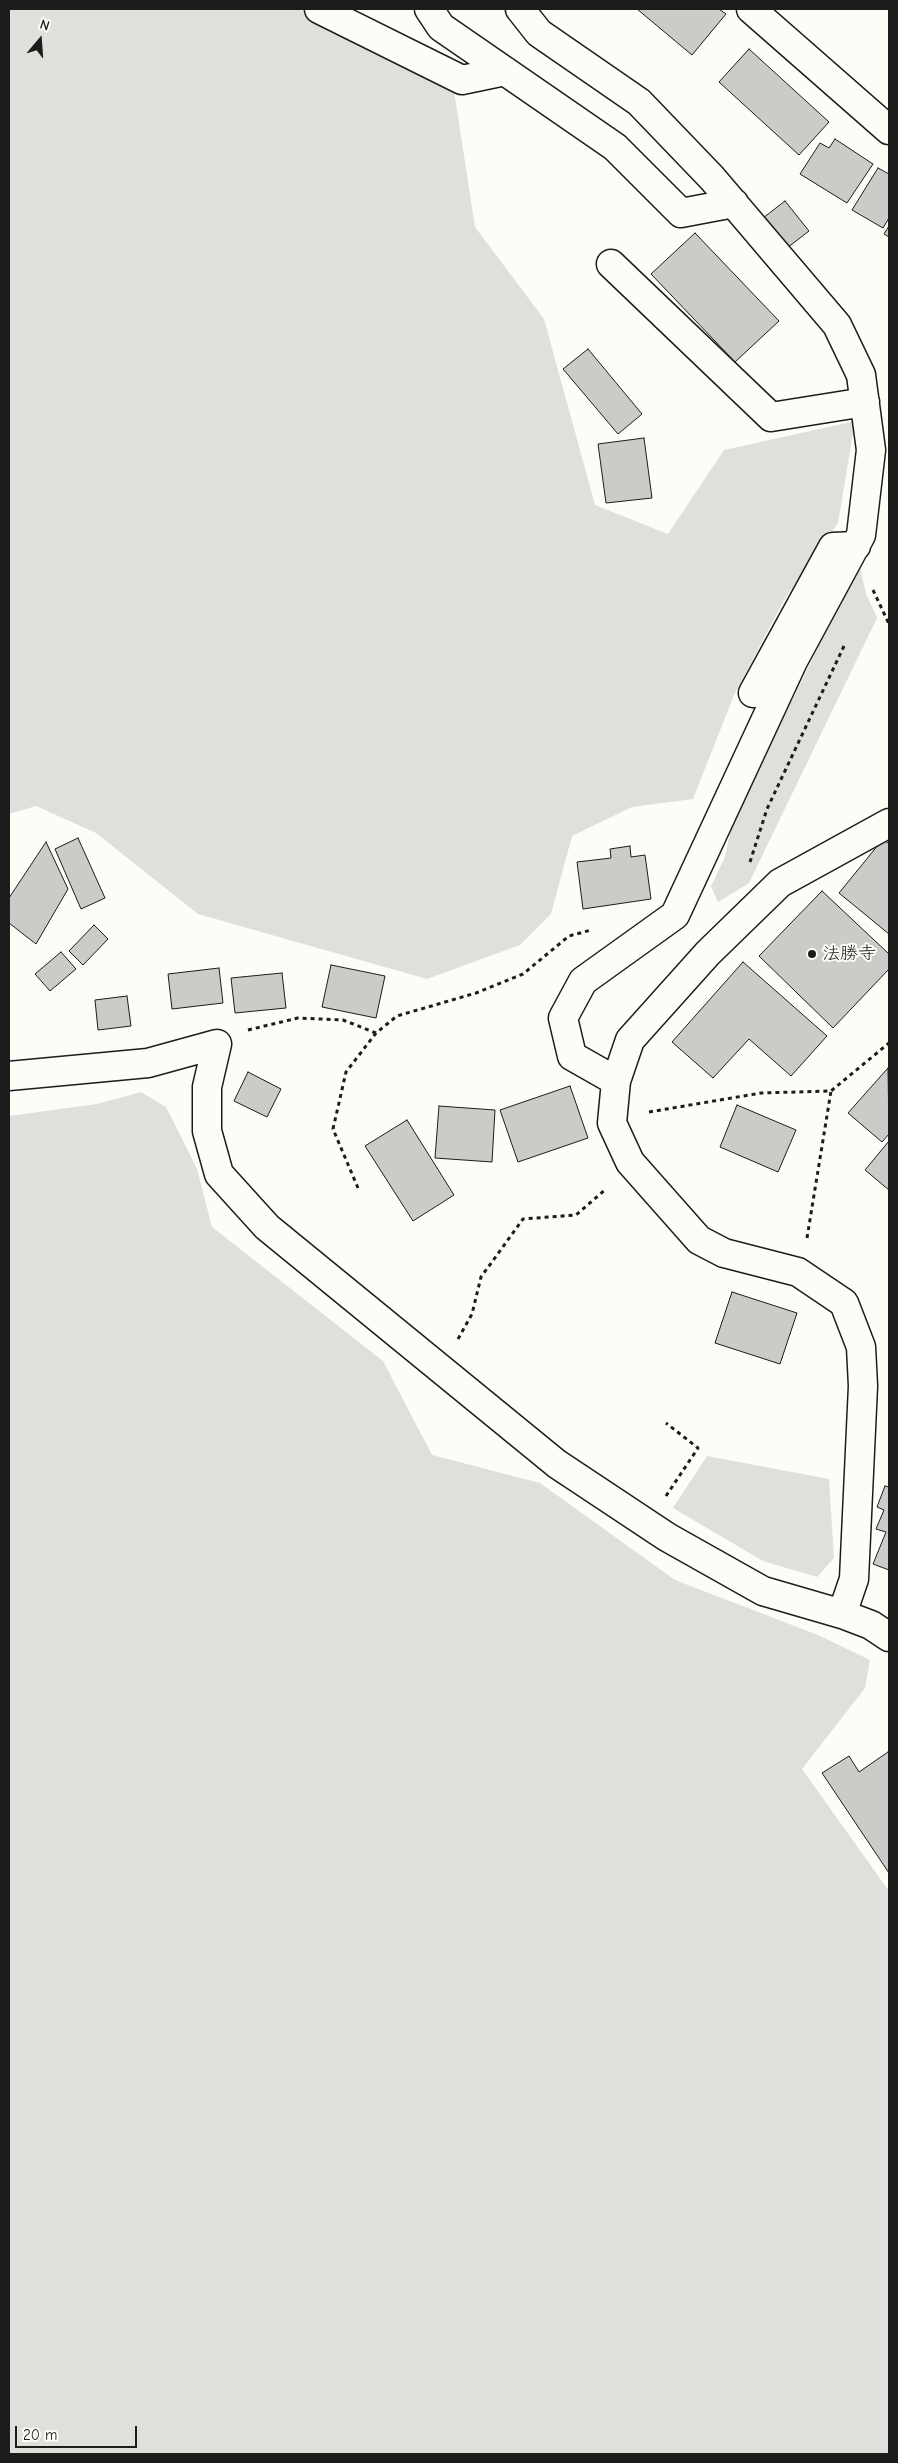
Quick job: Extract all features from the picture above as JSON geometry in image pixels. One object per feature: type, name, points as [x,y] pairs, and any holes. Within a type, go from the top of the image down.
[{"type":"street","points":[[319,9],[462,80],[505,71]]},
{"type":"street","points":[[429,9],[440,28],[615,147],[681,213],[734,204]]},
{"type":"street","points":[[520,9],[539,33],[639,102],[734,204],[837,325],[861,376],[871,450],[861,535],[793,661],[676,915],[583,982],[563,1018],[572,1056],[616,1081]]},
{"type":"street","points":[[751,9],[889,130]]},
{"type":"street","points":[[611,264],[771,417],[865,402]]},
{"type":"street","points":[[753,693],[833,547],[856,546]]},
{"type":"street","points":[[842,1614],[854,1579],[862,1386],[861,1347],[844,1303],[798,1272],[724,1253],[699,1240],[632,1165],[612,1123],[616,1081],[630,1040],[708,953],[780,883],[889,823]]},
{"type":"street","points":[[9,1076],[148,1063],[217,1044],[208,1087],[207,1131],[219,1174],[267,1227],[557,1464],[667,1536],[763,1591],[842,1614],[871,1625],[889,1637]]},
{"type":"path","points":[[868,596],[872,588]]},
{"type":"path","points":[[748,865],[767,809],[847,641]]},
{"type":"path","points":[[358,1188],[332,1129],[346,1072],[376,1033],[397,1016],[476,993],[524,974],[570,936],[596,929]]},
{"type":"path","points":[[217,1044],[246,1030],[298,1018],[343,1020],[376,1033]]},
{"type":"path","points":[[612,1123],[645,1113],[761,1093],[831,1091],[889,1043]]},
{"type":"path","points":[[806,1239],[831,1091]]},
{"type":"path","points":[[441,1370],[472,1314],[481,1277],[523,1219],[576,1216],[632,1165]]},
{"type":"path","points":[[648,1523],[698,1448],[666,1423]]},
{"type":"shaded area","points":[[9,9],[298,9],[453,84],[475,227],[544,319],[595,505],[668,534],[724,450],[855,421],[838,523],[784,600],[734,695],[693,799],[632,807],[572,836],[551,914],[520,945],[427,979],[198,914],[96,833],[36,806],[9,814]]},
{"type":"shaded area","points":[[859,563],[866,594],[877,618],[749,883],[718,902],[711,886],[725,857],[732,824]]},
{"type":"shaded area","points":[[141,1092],[166,1107],[197,1169],[212,1227],[383,1361],[432,1455],[540,1483],[675,1580],[818,1635],[870,1660],[865,1688],[802,1769],[889,1891],[889,2454],[9,2454],[9,1116],[97,1104]]},
{"type":"shaded area","points":[[707,1456],[829,1479],[834,1558],[817,1577],[763,1561],[673,1508]]},
{"type":"building","points":[[637,9],[719,9],[726,14],[692,55]]},
{"type":"building","points":[[749,49],[829,122],[799,155],[719,82]]},
{"type":"building","points":[[835,139],[873,164],[847,203],[800,174],[820,143],[829,148]]},
{"type":"building","points":[[878,168],[889,174],[889,218],[883,228],[852,210]]},
{"type":"building","points":[[785,201],[809,231],[787,248],[763,218]]},
{"type":"building","points":[[889,226],[889,237],[884,234]]},
{"type":"building","points":[[695,233],[779,321],[735,362],[651,274]]},
{"type":"building","points":[[588,349],[642,414],[618,434],[563,369]]},
{"type":"building","points":[[644,438],[652,498],[606,503],[598,444]]},
{"type":"building","points":[[78,838],[105,898],[81,909],[55,849]]},
{"type":"building","points":[[883,839],[889,844],[889,934],[839,893]]},
{"type":"building","points":[[46,842],[68,889],[36,944],[9,923],[9,898]]},
{"type":"building","points":[[630,846],[631,857],[645,855],[651,899],[583,909],[577,862],[611,858],[610,849]]},
{"type":"building","name":"法勝寺","points":[[822,891],[889,954],[889,969],[833,1028],[759,956]]},
{"type":"building","points":[[94,925],[108,939],[83,965],[69,951]]},
{"type":"building","points":[[61,952],[76,969],[50,991],[35,974]]},
{"type":"building","points":[[743,962],[827,1036],[791,1076],[749,1039],[713,1078],[672,1042]]},
{"type":"building","points":[[331,965],[385,976],[376,1018],[322,1007]]},
{"type":"building","points":[[219,968],[223,1003],[172,1009],[168,974]]},
{"type":"building","points":[[282,973],[286,1008],[235,1013],[231,978]]},
{"type":"building","points":[[127,996],[131,1026],[98,1030],[95,1000]]},
{"type":"building","points":[[888,1068],[889,1134],[882,1142],[848,1113]]},
{"type":"building","points":[[248,1072],[281,1089],[267,1117],[234,1101]]},
{"type":"building","points":[[570,1086],[588,1138],[518,1162],[500,1110]]},
{"type":"building","points":[[737,1105],[796,1130],[778,1172],[720,1147]]},
{"type":"building","points":[[439,1106],[495,1110],[492,1162],[435,1158]]},
{"type":"building","points":[[407,1120],[454,1195],[413,1221],[365,1146]]},
{"type":"building","points":[[889,1141],[889,1190],[865,1170]]},
{"type":"building","points":[[732,1292],[797,1313],[780,1364],[715,1343]]},
{"type":"building","points":[[885,1486],[889,1487],[889,1570],[873,1564],[886,1532],[876,1529],[884,1510],[877,1507]]},
{"type":"building","points":[[888,1752],[889,1873],[822,1773],[849,1756],[859,1772]]},
{"type":"place","name":"法勝寺","points":[[812,954]]}]
